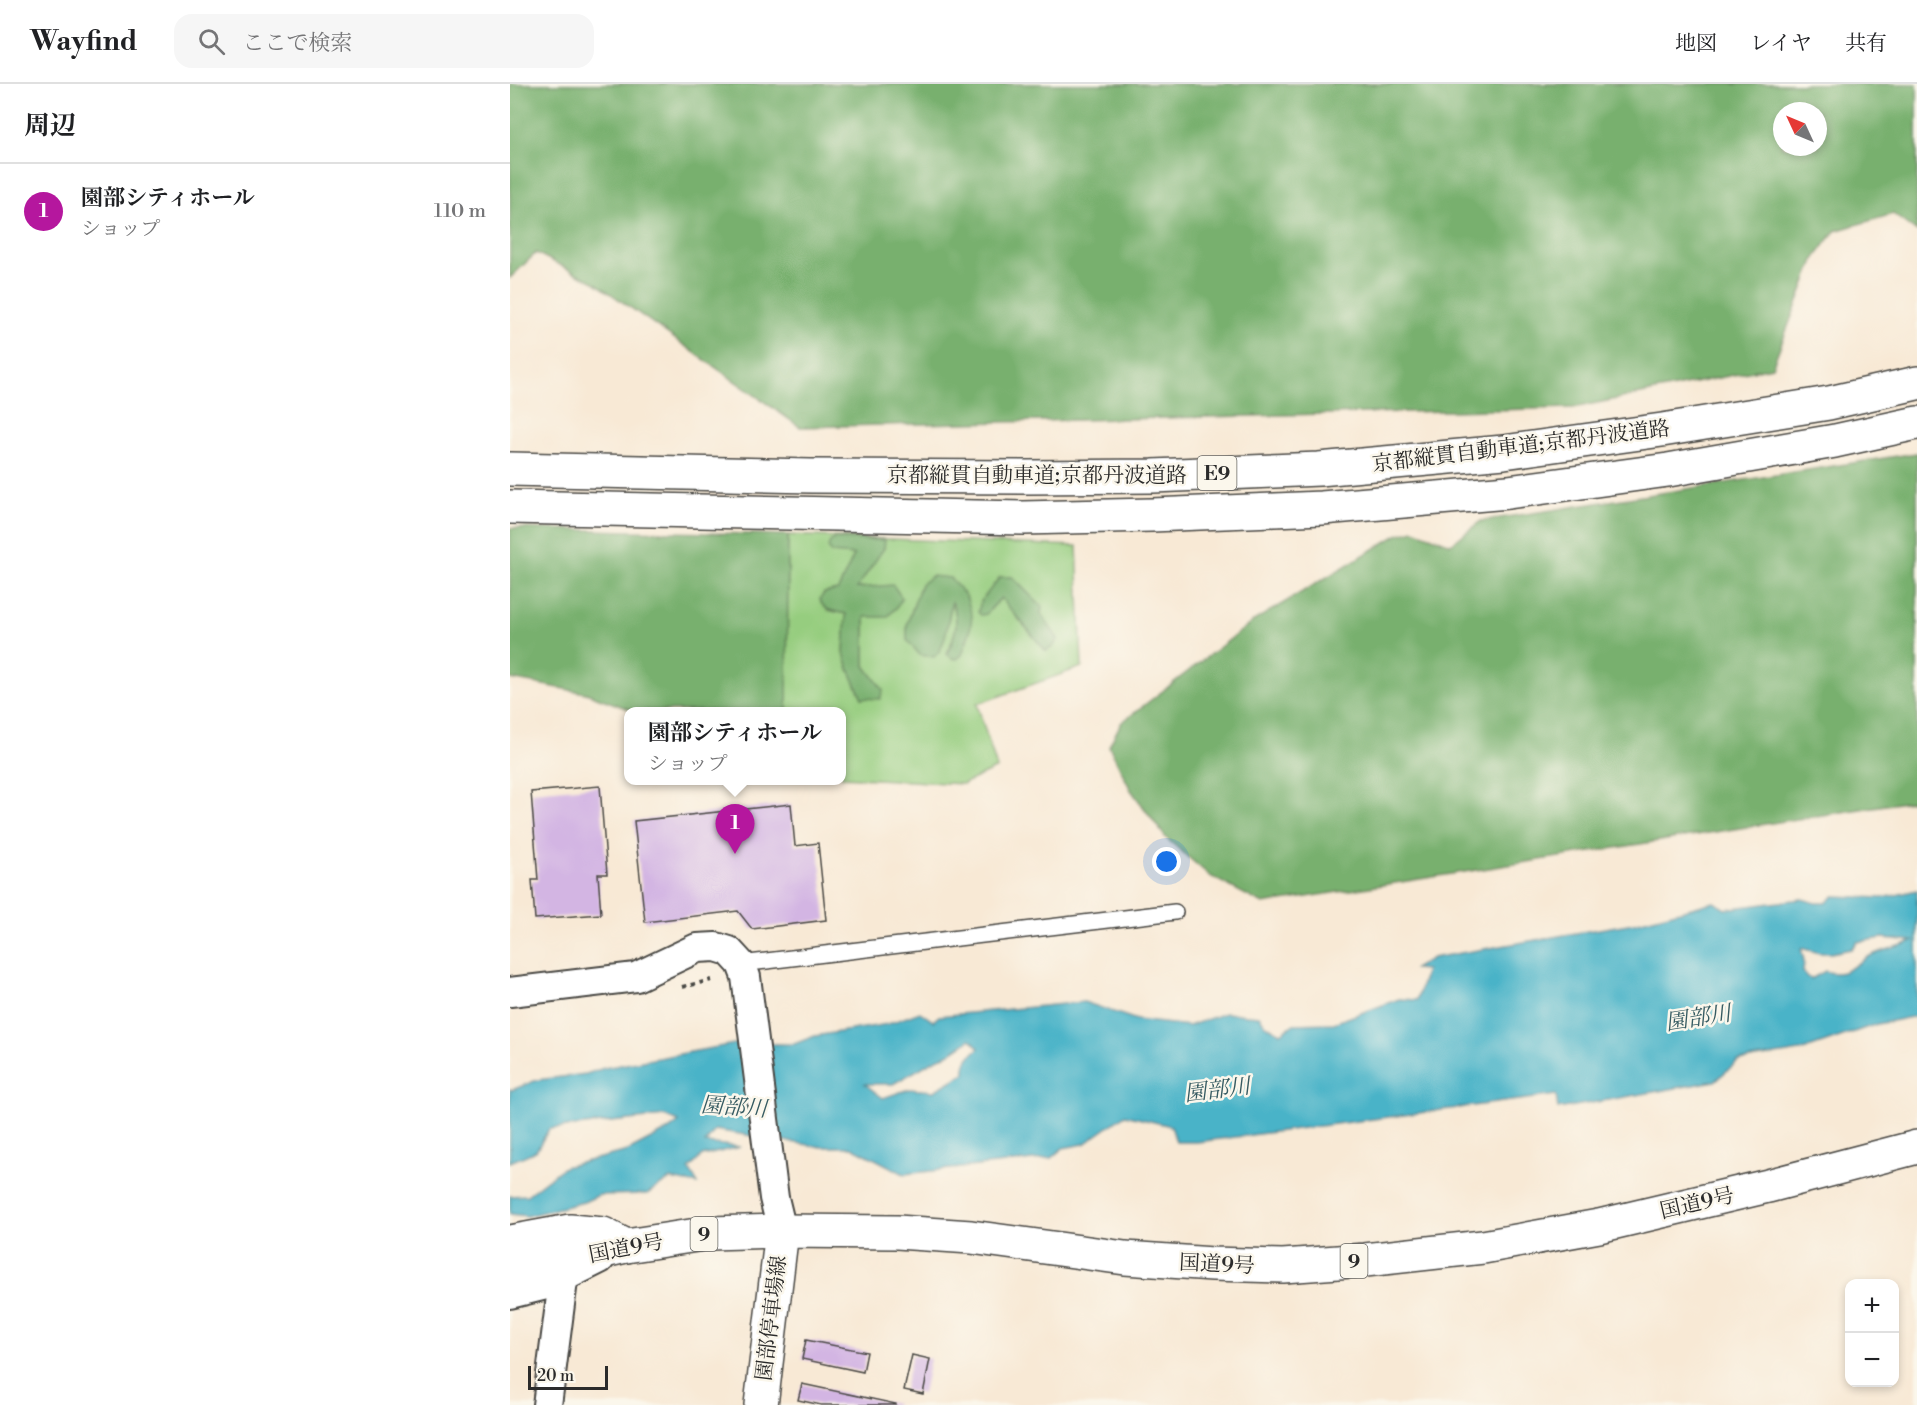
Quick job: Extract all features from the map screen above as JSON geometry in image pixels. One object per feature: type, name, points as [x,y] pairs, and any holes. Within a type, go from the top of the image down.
[{"type":"main road","name":"京都縦貫自動車道;京都丹波道路","points":[[510,469],[811,476],[1050,477],[1153,476],[1319,469],[1504,452],[1662,430],[1829,404],[1917,383]]},
{"type":"main road","name":"京都縦貫自動車道;京都丹波道路","points":[[510,507],[1023,518],[1322,508],[1508,492],[1668,470],[1835,441],[1917,423]]},
{"type":"main road","name":"国道9号","points":[[510,1273],[626,1246],[710,1233],[782,1231],[897,1232],[971,1237],[1125,1258],[1283,1266],[1483,1247],[1599,1226],[1768,1186],[1917,1147]]},
{"type":"main road","points":[[510,1242],[570,1231],[603,1234],[626,1246]]},
{"type":"main road","name":"園部停車場線","points":[[761,1405],[782,1231]]},
{"type":"street","points":[[510,992],[636,977],[696,948],[716,946],[729,951],[741,964],[746,977],[746,992],[774,1198],[782,1231]]},
{"type":"street","points":[[548,1405],[563,1281],[568,1275],[626,1246]]},
{"type":"street","points":[[510,1294],[563,1281]]},
{"type":"lane","points":[[741,964],[1175,912]]},
{"type":"green space","points":[[510,84],[1917,84],[1917,232],[1893,214],[1835,231],[1815,258],[1772,367],[1573,408],[800,427],[594,282],[536,253],[510,278]]},
{"type":"green space","points":[[1917,453],[1917,800],[1263,904],[1210,876],[1166,838],[1131,790],[1109,746],[1121,723],[1255,620],[1397,535],[1414,530],[1451,544],[1481,521]]},
{"type":"green space","points":[[510,528],[788,535],[787,707],[624,707],[586,693],[510,679]]},
{"type":"green space","points":[[788,535],[1077,546],[1082,667],[977,704],[997,768],[963,784],[846,777],[846,707],[787,707]],"holes":[[[884,548],[856,588],[865,616],[865,666],[883,690],[862,698],[844,653],[846,614],[827,610],[824,593],[838,590],[855,554]],[[1012,577],[1046,651],[1001,598],[986,614]],[[921,584],[966,596],[952,658],[947,654],[956,628],[956,615],[952,601],[939,652],[907,625]]]},
{"type":"green space","points":[[834,539],[885,540],[884,548],[857,588],[893,585],[902,598],[887,617],[865,617],[865,666],[883,690],[880,699],[862,698],[844,653],[846,614],[827,609],[820,599],[824,593],[838,590],[854,555],[831,553],[828,547]]},
{"type":"green space","points":[[932,576],[950,578],[966,596],[972,615],[970,631],[962,655],[957,659],[947,654],[955,628],[956,616],[952,602],[945,639],[934,657],[920,655],[907,640],[907,625],[921,584]]},
{"type":"green space","points":[[1000,577],[1012,577],[1042,607],[1041,614],[1058,639],[1053,647],[1046,651],[1001,598],[986,614],[981,615],[978,612],[981,601]]},
{"type":"water","name":"園部川","points":[[1917,890],[1917,1016],[1877,1024],[1800,1051],[1738,1061],[1715,1081],[1558,1109],[1556,1095],[1197,1142],[1176,1142],[1171,1126],[1125,1115],[1084,1144],[1063,1148],[1051,1158],[904,1174],[852,1147],[822,1147],[715,1130],[705,1143],[740,1147],[702,1156],[689,1169],[698,1184],[670,1179],[647,1194],[599,1195],[584,1202],[527,1216],[510,1214],[510,1196],[527,1195],[564,1167],[628,1151],[679,1122],[665,1116],[549,1129],[536,1151],[510,1162],[510,1089],[537,1080],[586,1074],[604,1068],[734,1044],[794,1044],[815,1036],[888,1024],[920,1012],[933,1021],[939,1016],[1084,1002],[1137,1020],[1189,1026],[1225,1013],[1259,1016],[1266,1025],[1281,1033],[1294,1024],[1334,1023],[1399,999],[1417,1000],[1426,970],[1414,969],[1432,958],[1634,923],[1714,902],[1725,909],[1802,899],[1826,903],[1834,896],[1883,898]],"holes":[[[1883,938],[1913,941],[1872,955],[1839,973],[1825,971],[1811,979],[1803,973],[1804,961],[1801,948],[1819,953],[1831,953],[1851,949],[1857,942]],[[971,1039],[979,1048],[968,1059],[965,1073],[934,1091],[909,1089],[883,1098],[865,1084],[893,1084]]]},
{"type":"building","points":[[600,786],[607,874],[598,874],[601,914],[535,919],[532,880],[538,880],[531,792]]},
{"type":"building","points":[[791,804],[795,846],[818,843],[826,920],[752,929],[738,911],[645,922],[634,821]]},
{"type":"building","points":[[806,1340],[867,1352],[863,1372],[802,1359]]},
{"type":"building","points":[[912,1355],[930,1359],[923,1394],[904,1390]]},
{"type":"building","points":[[802,1384],[896,1405],[821,1405],[798,1400]]},
{"type":"place","name":"園部シティホール","points":[[735,854]]}]
